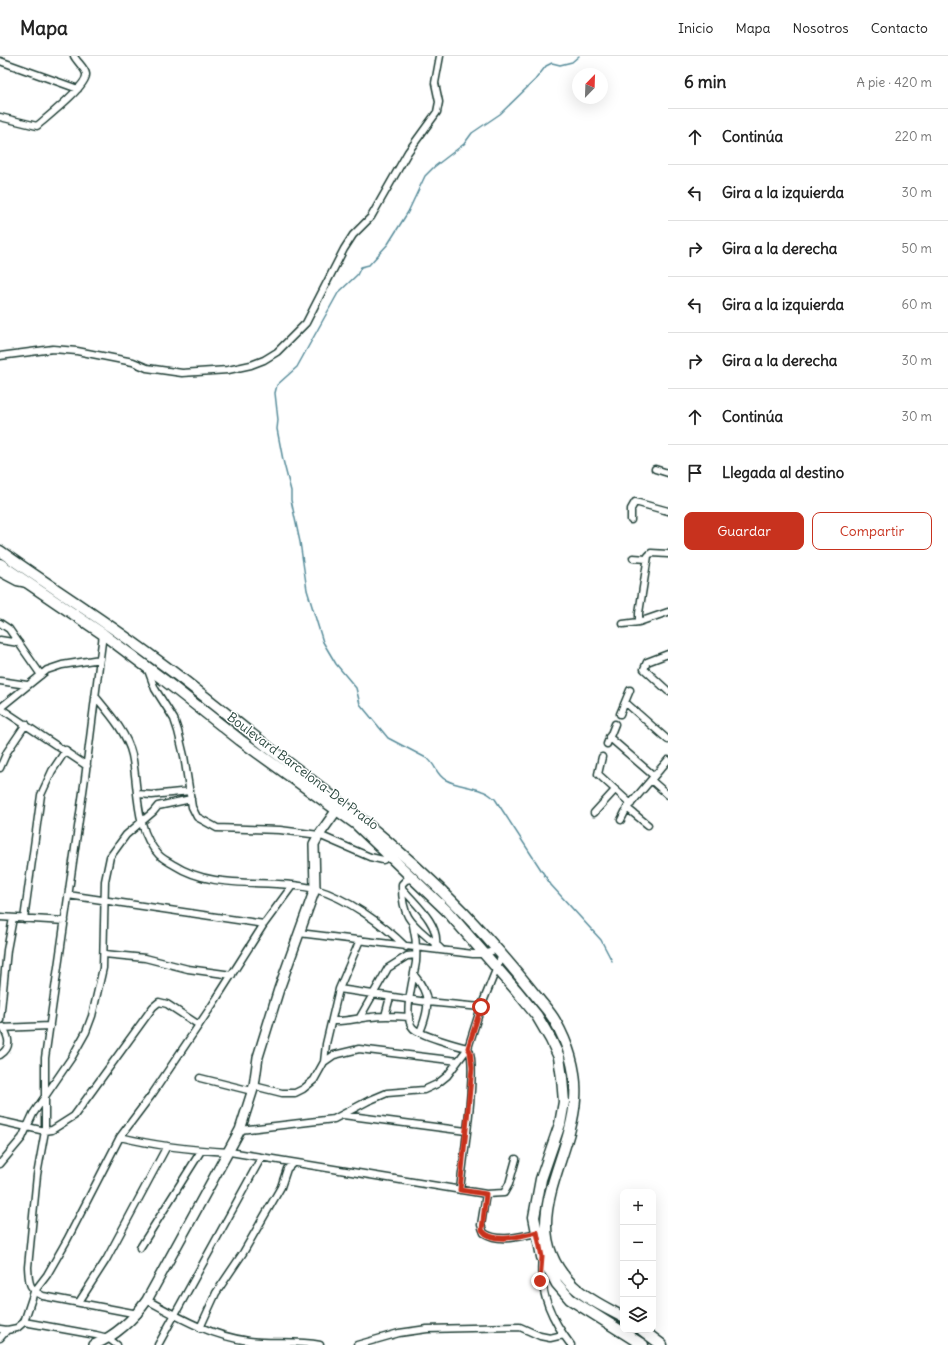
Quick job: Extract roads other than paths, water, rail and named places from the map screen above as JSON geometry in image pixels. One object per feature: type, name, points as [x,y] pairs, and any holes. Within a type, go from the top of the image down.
[{"type":"main road","name":"Boulevard Barcelona-Del Prado","points":[[0,551],[153,657],[339,807],[414,878],[486,954],[537,1016],[559,1057],[564,1102],[560,1124],[541,1179],[534,1217],[542,1257],[557,1284],[570,1299],[643,1345]]},
{"type":"main road","name":"Boulevard Barcelona-Del Prado","points":[[0,564],[103,634],[147,666],[240,740],[339,807],[369,824],[422,871],[463,911],[499,952],[554,1019],[564,1039],[574,1074],[575,1098],[572,1118],[551,1185],[546,1211],[545,1230],[549,1249],[557,1265],[572,1285],[588,1297],[620,1315]]},
{"type":"main road","points":[[541,1179],[551,1185]]},
{"type":"main road","points":[[646,1333],[662,1345]]},
{"type":"street","points":[[0,117],[37,126],[78,89],[86,74],[74,56]]},
{"type":"street","points":[[0,356],[53,349],[77,351],[133,362],[147,368],[182,373],[228,370],[251,365],[264,360],[277,352],[292,339],[306,323],[344,249],[353,235],[371,217],[408,152],[437,112],[439,102],[435,83],[440,56]]},
{"type":"street","points":[[0,61],[78,89]]},
{"type":"street","points":[[655,469],[668,474]]},
{"type":"street","points":[[631,520],[631,509],[635,502],[668,511]]},
{"type":"street","points":[[632,558],[668,554]]},
{"type":"street","points":[[639,622],[639,613],[648,556]]},
{"type":"street","points":[[0,573],[17,582],[30,585]]},
{"type":"street","points":[[622,624],[639,622],[668,612]]},
{"type":"street","points":[[0,623],[9,629],[41,675]]},
{"type":"street","points":[[103,634],[87,766],[45,1058],[45,1131],[37,1175],[28,1267],[29,1282],[34,1292],[43,1296],[138,1314]]},
{"type":"street","points":[[0,640],[19,643]]},
{"type":"street","points":[[668,654],[647,662],[645,665],[645,671],[668,690]]},
{"type":"street","points":[[87,766],[66,750],[0,708],[47,670],[62,665],[100,660]]},
{"type":"street","points":[[147,666],[155,689],[174,719],[178,731],[184,756],[192,807],[197,817],[217,828],[280,830],[319,835],[370,857],[383,860],[391,856]]},
{"type":"street","points":[[155,689],[164,680]]},
{"type":"street","points":[[0,681],[27,685]]},
{"type":"street","points":[[620,714],[630,690]]},
{"type":"street","points":[[95,696],[111,716],[126,740],[132,754],[137,794],[145,836],[160,856],[186,873],[219,882],[292,886],[315,889],[349,904],[386,928],[406,947]]},
{"type":"street","points":[[625,702],[668,740]]},
{"type":"street","points":[[0,768],[7,752],[26,724]]},
{"type":"street","points":[[607,744],[615,724]]},
{"type":"street","points":[[609,737],[653,778],[668,795]]},
{"type":"street","points":[[24,919],[40,795],[52,771],[66,750]]},
{"type":"street","points":[[602,757],[598,774],[648,825]]},
{"type":"street","points":[[620,820],[629,806],[668,760]]},
{"type":"street","points":[[594,813],[615,790]]},
{"type":"street","points":[[137,794],[152,795],[190,791]]},
{"type":"street","points":[[0,1164],[22,1138],[29,1126],[33,1114],[72,1058],[86,1032],[97,996],[104,954],[105,881],[110,857],[126,835],[158,806],[191,799]]},
{"type":"street","points":[[94,1345],[108,1338],[130,1322],[138,1314],[230,1152],[240,1130],[253,1089],[258,1057],[266,1030],[315,889],[313,851],[319,835],[339,807]]},
{"type":"street","points":[[414,878],[403,882],[402,888],[403,903],[416,937],[414,975],[409,1017],[413,1028],[420,1032],[455,1046],[468,1048]]},
{"type":"street","points":[[0,1329],[7,1330],[17,1328],[24,1322],[34,1292],[47,1275],[64,1246],[120,1137],[153,1093],[232,975],[264,924],[292,886]]},
{"type":"street","points":[[402,888],[430,922],[437,936],[436,944]]},
{"type":"street","points":[[68,895],[264,924]]},
{"type":"street","points":[[0,917],[65,921]]},
{"type":"street","points":[[0,1020],[13,918]]},
{"type":"street","points":[[412,925],[442,950]]},
{"type":"street","points":[[240,1130],[334,1119],[387,1093],[424,1090],[437,1084],[447,1076],[468,1048],[481,1007],[497,968],[499,952],[486,954],[442,950],[416,951],[406,947],[299,933]]},
{"type":"street","points":[[324,1062],[326,1044],[339,989],[360,940]]},
{"type":"street","points":[[359,1019],[375,994],[388,968],[416,951]]},
{"type":"street","points":[[104,954],[145,958],[188,969],[232,975]]},
{"type":"street","points":[[414,975],[426,990],[427,1002],[420,1032]]},
{"type":"street","points":[[339,989],[410,1000],[481,1007]]},
{"type":"street","points":[[386,1016],[390,997]]},
{"type":"street","points":[[0,1121],[29,1126],[45,1131],[52,1130],[74,1116],[153,1007],[159,1002],[167,1004],[199,1025]]},
{"type":"street","points":[[332,1021],[350,1021],[386,1016],[409,1017]]},
{"type":"street","points":[[2,1027],[50,1026]]},
{"type":"street","points":[[0,1055],[9,1044],[9,1037],[2,1027]]},
{"type":"street","points":[[460,1190],[472,1068],[470,1051],[468,1048]]},
{"type":"street","points":[[200,1078],[253,1089],[282,1093],[295,1093],[309,1085],[324,1062],[334,1055],[359,1049],[458,1061]]},
{"type":"street","points":[[343,1115],[466,1131]]},
{"type":"street","points":[[120,1137],[200,1151],[230,1152],[486,1194],[504,1193],[510,1184],[516,1159]]},
{"type":"street","points":[[79,1302],[106,1260],[167,1146]]},
{"type":"street","points":[[140,1248],[200,1151]]},
{"type":"street","points":[[158,1345],[261,1158]]},
{"type":"street","points":[[200,1328],[216,1293],[243,1253],[281,1187],[287,1170],[293,1163]]},
{"type":"street","points":[[486,1194],[481,1224],[484,1233],[491,1237],[506,1238],[537,1232]]},
{"type":"street","points":[[542,1257],[540,1281],[547,1306],[563,1335],[571,1345]]},
{"type":"street","points":[[147,1300],[200,1328],[224,1337],[250,1341],[296,1341],[320,1345]]},
{"type":"street","points":[[24,1322],[108,1338],[117,1345]]},
{"type":"street","points":[[357,1345],[399,1333],[427,1329],[520,1327],[540,1336],[550,1338],[563,1335]]},
{"type":"street","points":[[0,1338],[7,1330]]},
{"type":"waterway","points":[[579,56],[572,62],[560,65],[552,63],[546,66],[535,80],[500,114],[472,133],[464,144],[434,167],[425,176],[408,212],[388,244],[369,265],[361,267],[357,275],[338,293],[297,367],[277,385],[275,393],[278,420],[277,429],[291,491],[291,500],[300,542],[307,590],[323,642],[336,664],[356,688],[360,704],[388,738],[428,759],[440,775],[446,780],[484,792],[495,799],[551,885],[601,940],[612,961]]}]
